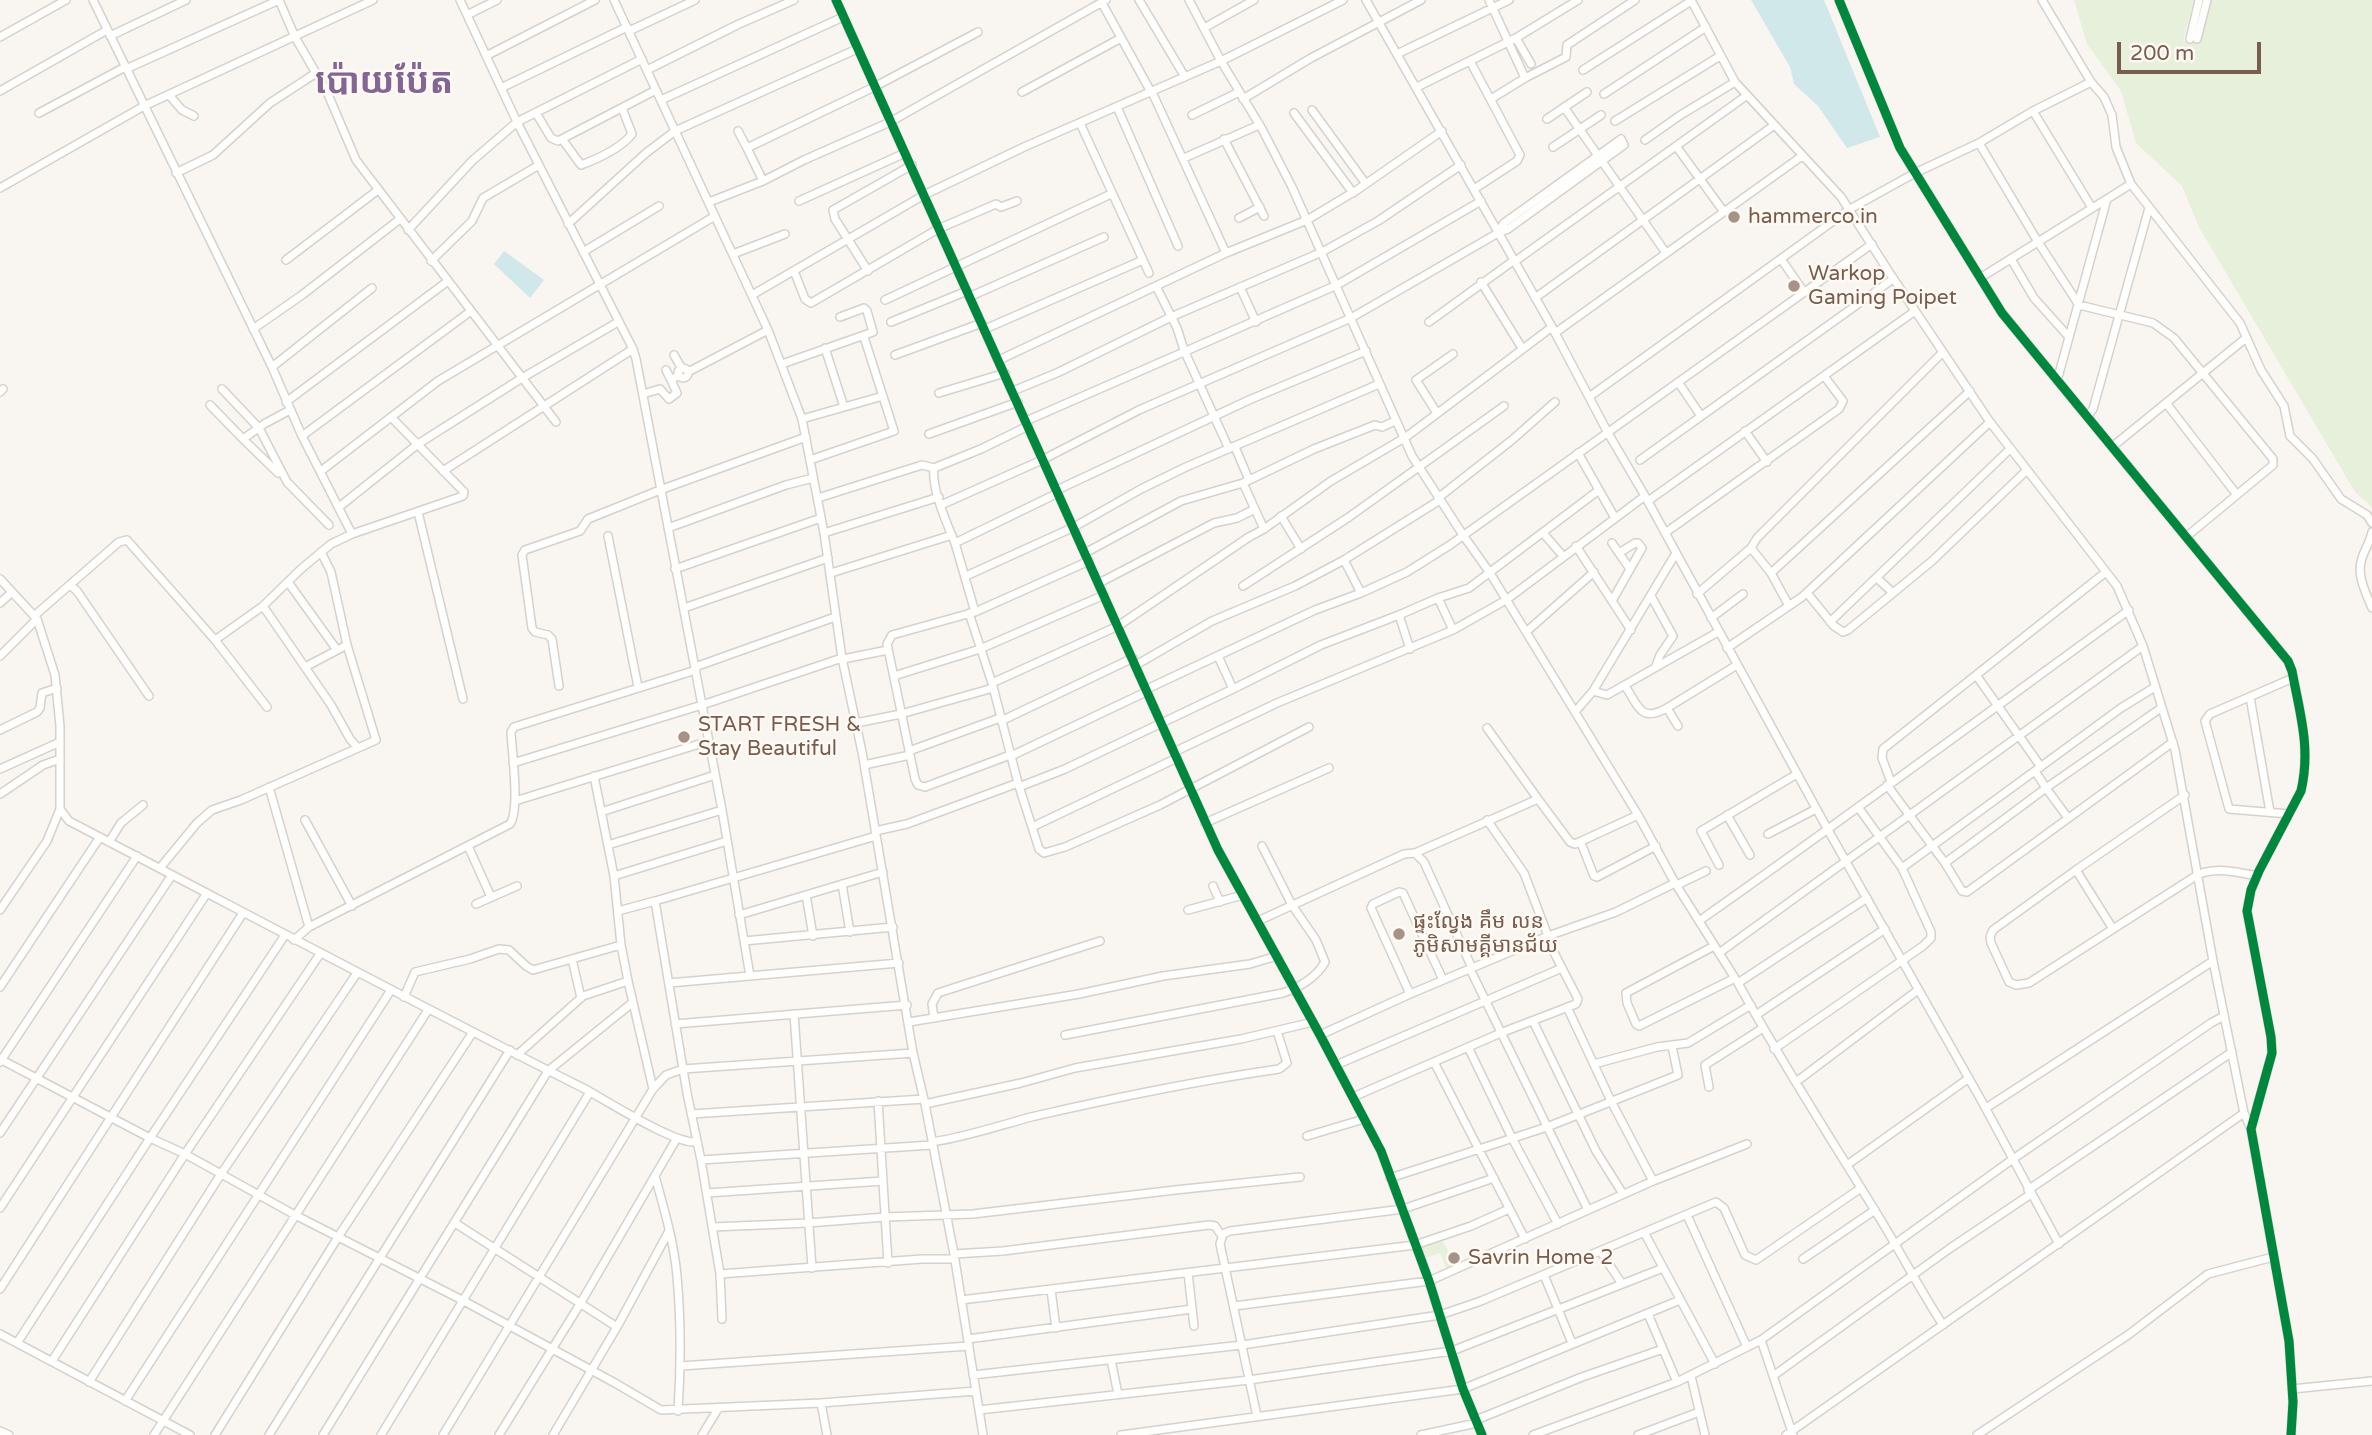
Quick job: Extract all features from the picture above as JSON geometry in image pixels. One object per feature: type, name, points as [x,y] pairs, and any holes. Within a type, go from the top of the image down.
[{"type":"street","points":[[0,37],[66,0]]},
{"type":"street","points":[[93,0],[272,367],[302,436],[352,534]]},
{"type":"street","points":[[0,91],[108,33],[186,0]]},
{"type":"street","points":[[39,113],[125,68],[279,0],[295,37],[327,92],[356,160],[556,422]]},
{"type":"street","points":[[0,188],[144,106],[373,0]]},
{"type":"street","points":[[460,0],[517,122],[633,349],[696,668],[750,976]]},
{"type":"street","points":[[467,15],[497,0]]},
{"type":"street","points":[[486,56],[595,0]]},
{"type":"street","points":[[614,0],[768,330],[802,419],[914,1053],[954,1257],[983,1435]]},
{"type":"street","points":[[501,88],[695,0]]},
{"type":"street","points":[[647,70],[794,0]]},
{"type":"street","points":[[836,0],[1205,822],[1381,1151],[1482,1435]]},
{"type":"street","points":[[1139,0],[1185,77]]},
{"type":"street","points":[[1189,0],[1259,125],[1307,219],[1395,421],[1406,437],[1412,456],[1490,573],[1638,815],[1676,884],[1737,980],[1774,1049],[1943,1325]]},
{"type":"street","points":[[1204,28],[1254,0]]},
{"type":"street","points":[[752,295],[924,195],[1221,61],[1343,0]]},
{"type":"street","points":[[1366,0],[1475,189],[2059,1244]]},
{"type":"street","points":[[1192,115],[1241,95],[1420,0]]},
{"type":"street","points":[[1396,54],[1491,4],[1510,0]]},
{"type":"street","points":[[1417,87],[1513,40],[1578,0]]},
{"type":"street","points":[[1491,99],[1566,57],[1567,44],[1635,0]]},
{"type":"street","points":[[1839,0],[1900,148],[2002,313],[2288,661],[2307,750],[2301,791],[2257,876],[2247,911],[2272,1053],[2251,1129]]},
{"type":"street","points":[[2042,0],[2091,82],[2105,97],[2112,115],[2116,147],[2131,184],[2240,323],[2260,370],[2284,406],[2290,436],[2313,459],[2341,499],[2367,515],[2372,523]]},
{"type":"street","points":[[2199,0],[2193,39],[2207,0]]},
{"type":"street","points":[[1583,70],[1691,1],[1735,82],[1841,197],[1990,422],[2117,586],[2143,646],[2173,742],[2185,795],[2213,961],[2244,1113],[2251,1129],[2289,1341],[2291,1435]]},
{"type":"street","points":[[709,202],[763,181],[890,122],[1104,2],[1152,92],[1226,253]]},
{"type":"street","points":[[1491,4],[1531,64]]},
{"type":"street","points":[[661,100],[844,17]]},
{"type":"street","points":[[1604,94],[1706,27]]},
{"type":"street","points":[[747,148],[874,87],[978,32]]},
{"type":"street","points":[[1022,92],[1121,38]]},
{"type":"street","points":[[1513,40],[1525,78]]},
{"type":"street","points":[[568,224],[674,131],[857,49]]},
{"type":"street","points":[[1615,121],[1720,56]]},
{"type":"street","points":[[408,230],[472,161],[517,122],[642,59]]},
{"type":"street","points":[[1470,61],[1520,157],[1475,189]]},
{"type":"street","points":[[176,173],[213,155],[270,103],[316,73]]},
{"type":"street","points":[[1645,140],[1735,82]]},
{"type":"street","points":[[1589,397],[1850,209],[2091,82]]},
{"type":"street","points":[[536,113],[555,141],[656,90]]},
{"type":"street","points":[[1548,118],[1587,92]]},
{"type":"street","points":[[169,95],[182,110],[194,116]]},
{"type":"street","points":[[1429,322],[1481,282],[1514,262],[1746,96]]},
{"type":"street","points":[[562,139],[581,165],[604,154],[632,134],[622,107]]},
{"type":"street","points":[[1117,107],[1178,246]]},
{"type":"street","points":[[1564,107],[1666,253]]},
{"type":"street","points":[[1312,110],[1366,184]]},
{"type":"street","points":[[2034,111],[2092,208]]},
{"type":"street","points":[[1294,113],[1353,193]]},
{"type":"street","points":[[1553,147],[1601,115]]},
{"type":"street","points":[[1080,123],[1149,273]]},
{"type":"street","points":[[1184,158],[1259,125]]},
{"type":"street","points":[[1535,298],[1773,125]]},
{"type":"street","points":[[738,131],[763,181]]},
{"type":"street","points":[[999,360],[1226,253],[1307,219],[1353,193],[1442,131]]},
{"type":"street","points":[[1224,139],[1264,216]]},
{"type":"street","points":[[1979,143],[2079,305],[2153,323],[2163,329],[2174,338],[2274,462],[2186,537]]},
{"type":"street","points":[[1676,146],[1724,212]]},
{"type":"street","points":[[799,201],[905,153]]},
{"type":"street","points":[[856,723],[901,714],[993,686],[1118,626],[1331,481],[1406,437],[1522,348],[1666,253],[1802,156]]},
{"type":"street","points":[[824,533],[940,501],[1042,460],[1139,410],[1352,318],[1508,229],[1600,158]]},
{"type":"street","points":[[431,261],[472,221],[484,198],[539,165]]},
{"type":"street","points":[[868,271],[835,219],[834,209],[912,165]]},
{"type":"street","points":[[1013,391],[1059,372],[1171,317],[1322,252],[1378,221],[1461,165]]},
{"type":"street","points":[[1980,278],[2131,184]]},
{"type":"street","points":[[286,260],[378,190]]},
{"type":"street","points":[[885,300],[1111,194]]},
{"type":"street","points":[[2057,381],[2107,199]]},
{"type":"street","points":[[794,271],[805,299],[811,303],[939,229],[996,204],[1001,207],[1017,201]]},
{"type":"street","points":[[818,498],[922,465],[934,468],[981,449],[1027,423],[1337,285],[1481,201]]},
{"type":"street","points":[[583,252],[659,206]]},
{"type":"street","points":[[1239,218],[1260,207]]},
{"type":"street","points":[[2087,417],[2094,409],[2149,208]]},
{"type":"street","points":[[321,471],[438,381],[715,216]]},
{"type":"street","points":[[253,330],[400,219]]},
{"type":"street","points":[[733,254],[785,234]]},
{"type":"street","points":[[891,322],[968,294],[1104,237]]},
{"type":"street","points":[[1395,421],[1382,426],[1375,425],[1314,449],[1246,481],[1181,501],[1087,557],[972,612],[892,635],[887,642],[888,650],[916,783],[925,787],[1010,755],[1315,610],[1407,572],[1608,433],[1872,244]]},
{"type":"street","points":[[2011,258],[2034,298],[2068,337]]},
{"type":"street","points":[[1781,259],[1804,292]]},
{"type":"street","points":[[895,355],[983,326],[1143,260]]},
{"type":"street","points":[[1640,460],[1894,279]]},
{"type":"street","points":[[243,439],[448,281]]},
{"type":"street","points":[[1481,282],[1522,348]]},
{"type":"street","points":[[1156,286],[1214,416],[1232,448],[1264,529]]},
{"type":"street","points":[[1240,287],[1256,322]]},
{"type":"street","points":[[272,367],[372,288]]},
{"type":"street","points":[[782,363],[873,332],[866,310],[861,309],[840,317]]},
{"type":"street","points":[[302,436],[471,311]]},
{"type":"street","points":[[1032,827],[1277,703],[1453,630],[1506,600],[1615,518],[1745,431],[1915,311]]},
{"type":"street","points":[[339,507],[418,444],[522,378],[618,322]]},
{"type":"street","points":[[671,380],[768,330]]},
{"type":"street","points":[[810,460],[891,433],[894,427],[864,337]]},
{"type":"street","points":[[2112,447],[2246,338]]},
{"type":"street","points":[[825,348],[844,407]]},
{"type":"street","points":[[443,471],[633,349]]},
{"type":"street","points":[[831,573],[953,539],[1214,416],[1366,351]]},
{"type":"street","points":[[1697,594],[1751,548],[1757,538],[1943,352]]},
{"type":"street","points":[[1437,413],[1416,380],[1453,354]]},
{"type":"street","points":[[674,355],[683,372]]},
{"type":"street","points":[[643,394],[660,388],[669,399],[674,398],[677,393],[666,370]]},
{"type":"street","points":[[939,393],[1005,373]]},
{"type":"street","points":[[1665,533],[1843,405],[1843,401],[1824,376]]},
{"type":"street","points":[[1678,382],[1701,416]]},
{"type":"street","points":[[966,576],[1074,527],[1141,489],[1379,384]]},
{"type":"street","points":[[222,389],[259,428],[287,482]]},
{"type":"street","points":[[1771,573],[1970,391]]},
{"type":"street","points":[[802,419],[883,396]]},
{"type":"street","points":[[929,434],[1018,402]]},
{"type":"street","points":[[864,765],[910,753],[1000,720],[1134,662],[1212,621],[1295,586],[1343,560],[1439,499],[1555,402]]},
{"type":"street","points":[[2166,403],[2238,495]]},
{"type":"street","points":[[210,405],[329,526]]},
{"type":"street","points":[[1243,586],[1301,549],[1504,406]]},
{"type":"street","points":[[215,640],[262,606],[321,552],[352,534],[464,494],[391,417]]},
{"type":"street","points":[[1727,648],[1807,593],[1990,422]]},
{"type":"street","points":[[1745,431],[1767,462]]},
{"type":"street","points":[[559,686],[552,639],[532,628],[523,552],[580,531],[588,519],[660,490],[806,438]]},
{"type":"street","points":[[1830,622],[2010,449]]},
{"type":"street","points":[[1578,453],[1615,518]]},
{"type":"street","points":[[934,468],[940,501],[966,576],[980,649],[993,686],[1000,720],[1039,849],[1044,853],[1065,847],[1191,789],[1309,727]]},
{"type":"street","points":[[1807,593],[1830,622],[1840,631],[1848,630],[1957,539],[2026,471]]},
{"type":"street","points":[[667,528],[786,485],[813,478]]},
{"type":"street","points":[[618,911],[876,834],[1044,779],[1233,690],[1321,645],[1438,598],[1462,592],[1599,491]]},
{"type":"street","points":[[1099,583],[1214,523],[1237,518],[1255,509]]},
{"type":"street","points":[[418,512],[463,699]]},
{"type":"street","points":[[1281,516],[1301,549]]},
{"type":"street","points":[[675,569],[821,518]]},
{"type":"street","points":[[2372,532],[2361,560],[2360,575],[2372,608]]},
{"type":"street","points":[[1543,533],[1563,556]]},
{"type":"street","points":[[608,536],[638,687]]},
{"type":"street","points":[[0,656],[35,617],[70,585],[119,542],[127,540],[215,640],[267,707]]},
{"type":"street","points":[[1612,543],[1630,569]]},
{"type":"street","points":[[1612,601],[1642,548],[1635,543],[1619,553]]},
{"type":"street","points":[[1576,547],[1631,630]]},
{"type":"street","points":[[1751,548],[1771,573],[1789,606]]},
{"type":"street","points":[[160,868],[197,823],[209,813],[376,740],[347,645],[331,572],[321,552]]},
{"type":"street","points":[[1575,712],[1593,691],[1676,553]]},
{"type":"street","points":[[684,608],[828,558]]},
{"type":"street","points":[[1343,560],[1361,593]]},
{"type":"street","points":[[1526,632],[1594,572]]},
{"type":"street","points":[[2106,572],[1883,749],[1882,758],[1889,783],[1962,891],[1967,892],[2173,742]]},
{"type":"street","points":[[1877,578],[1893,593]]},
{"type":"street","points":[[0,579],[35,617],[55,675],[60,742],[60,809],[47,841],[0,910]]},
{"type":"street","points":[[288,582],[337,650]]},
{"type":"street","points":[[70,585],[77,591],[149,696]]},
{"type":"street","points":[[0,603],[12,592]]},
{"type":"street","points":[[1711,618],[1744,594]]},
{"type":"street","points":[[894,676],[980,649],[1104,595]]},
{"type":"street","points":[[1651,596],[1682,652]]},
{"type":"street","points":[[1438,598],[1453,630]]},
{"type":"street","points":[[262,606],[358,748]]},
{"type":"street","points":[[1699,921],[2129,610]]},
{"type":"street","points":[[1399,615],[1410,649]]},
{"type":"street","points":[[294,940],[309,927],[510,824],[515,801],[510,732],[518,724],[696,668],[835,617]]},
{"type":"street","points":[[1593,691],[1607,695],[1718,632]]},
{"type":"street","points":[[1656,666],[1673,636]]},
{"type":"street","points":[[305,667],[347,645]]},
{"type":"street","points":[[1867,898],[1737,980],[1639,1027],[1636,1024],[1627,1003],[1626,993],[1717,949],[1846,862],[2143,646]]},
{"type":"street","points":[[513,763],[843,659],[888,650]]},
{"type":"street","points":[[1218,656],[1233,690]]},
{"type":"street","points":[[1625,686],[1643,713],[1654,715],[1737,665]]},
{"type":"street","points":[[1976,675],[2019,736],[2046,788],[2068,818]]},
{"type":"street","points":[[2289,814],[2230,809],[2205,721],[2210,714],[2293,678]]},
{"type":"street","points":[[1902,868],[2121,708],[2155,687]]},
{"type":"street","points":[[0,730],[37,712],[42,692],[57,688]]},
{"type":"street","points":[[2250,697],[2270,812]]},
{"type":"street","points":[[1667,708],[1678,726]]},
{"type":"street","points":[[1945,863],[2161,708]]},
{"type":"street","points":[[1487,728],[1570,842],[1581,843],[1638,815]]},
{"type":"street","points":[[515,801],[709,741]]},
{"type":"street","points":[[0,769],[60,742]]},
{"type":"street","points":[[0,794],[43,765],[60,759]]},
{"type":"street","points":[[1205,822],[1329,768]]},
{"type":"street","points":[[1719,865],[1701,832],[1797,774]]},
{"type":"street","points":[[601,811],[715,775]]},
{"type":"street","points":[[594,776],[614,876],[621,945],[653,1089]]},
{"type":"street","points":[[269,787],[309,927]]},
{"type":"street","points":[[2185,795],[1993,930],[1991,943],[2009,982],[2016,985],[2029,983],[2199,874],[2210,870],[2227,870],[2257,876]]},
{"type":"street","points":[[1258,921],[1404,854],[1415,853],[1538,799]]},
{"type":"street","points":[[109,842],[121,823],[143,805]]},
{"type":"street","points":[[1774,1049],[1929,942],[1931,937],[1902,868],[1858,807]]},
{"type":"street","points":[[1768,834],[1816,808]]},
{"type":"street","points":[[60,809],[69,821],[320,954],[677,1138],[691,1143],[697,1142]]},
{"type":"street","points":[[608,845],[722,810]]},
{"type":"street","points":[[1727,815],[1750,855]]},
{"type":"street","points":[[305,820],[352,906]]},
{"type":"street","points":[[1353,1097],[1578,1002],[1547,937],[1524,873],[1488,820]]},
{"type":"street","points":[[0,987],[100,837]]},
{"type":"street","points":[[614,876],[727,841]]},
{"type":"street","points":[[1581,843],[1594,876],[1597,877],[1656,846]]},
{"type":"street","points":[[468,846],[491,897]]},
{"type":"street","points":[[1065,1035],[1176,1012],[1251,1001],[1295,989],[1319,973],[1325,962],[1316,940],[1292,905],[1262,846]]},
{"type":"street","points":[[1415,853],[1424,862],[1486,1001],[1588,1210]]},
{"type":"street","points":[[137,856],[1,1060],[462,1300],[661,1410],[821,1403],[976,1391]]},
{"type":"street","points":[[2076,870],[2113,929]]},
{"type":"street","points":[[1320,1035],[1410,993],[1616,912],[1706,871]]},
{"type":"street","points":[[739,915],[883,872]]},
{"type":"street","points":[[0,1133],[172,875]]},
{"type":"street","points":[[842,884],[850,932]]},
{"type":"street","points":[[476,904],[516,886]]},
{"type":"street","points":[[1213,886],[1220,902]]},
{"type":"street","points":[[1410,993],[1371,908],[1373,904],[1399,892],[1403,893],[1443,980]]},
{"type":"street","points":[[0,1208],[207,893]]},
{"type":"street","points":[[806,895],[813,936]]},
{"type":"street","points":[[1188,910],[1243,895]]},
{"type":"street","points":[[655,901],[720,1274],[722,1320]]},
{"type":"street","points":[[0,1289],[243,913]]},
{"type":"street","points":[[744,941],[893,927]]},
{"type":"street","points":[[1756,1016],[1885,929]]},
{"type":"street","points":[[18,1343],[149,1138],[285,935]]},
{"type":"street","points":[[934,1018],[932,1004],[938,993],[1100,941]]},
{"type":"street","points":[[404,997],[415,972],[470,960],[499,949],[509,950],[533,970],[621,945]]},
{"type":"street","points":[[52,1362],[186,1154],[320,954]]},
{"type":"street","points":[[909,1022],[1079,994],[1163,976],[1250,964],[1277,956]]},
{"type":"street","points":[[572,959],[581,998]]},
{"type":"street","points":[[1986,1108],[2213,961]]},
{"type":"street","points":[[669,984],[900,963]]},
{"type":"street","points":[[1336,1065],[1562,968]]},
{"type":"street","points":[[89,1382],[221,1174],[357,973]]},
{"type":"street","points":[[269,1435],[514,1052],[581,998],[628,981]]},
{"type":"street","points":[[125,1401],[391,990]]},
{"type":"street","points":[[1796,1082],[1919,990]]},
{"type":"street","points":[[323,1435],[548,1071],[632,1003]]},
{"type":"street","points":[[1594,1064],[1657,1047],[1688,1043],[1751,1005]]},
{"type":"street","points":[[675,1024],[907,1006]]},
{"type":"street","points":[[1567,1007],[1611,1101],[1653,1181]]},
{"type":"street","points":[[154,1435],[428,1010]]},
{"type":"street","points":[[794,1014],[812,1268]]},
{"type":"street","points":[[1533,1435],[1677,1382],[1760,1340],[2013,1159],[2224,1016]]},
{"type":"street","points":[[1533,1021],[1596,1151],[1623,1194]]},
{"type":"street","points":[[691,1114],[878,1101],[925,1101],[1021,1083],[1075,1068],[1241,1039],[1313,1022]]},
{"type":"street","points":[[1709,1087],[1706,1065],[1763,1028]]},
{"type":"street","points":[[701,1160],[932,1144],[1132,1094],[1279,1069],[1287,1063],[1277,1031]]},
{"type":"street","points":[[215,1435],[338,1237],[472,1032]]},
{"type":"street","points":[[1390,1178],[1547,1127],[1678,1075],[1672,1046]]},
{"type":"street","points":[[1468,1047],[1512,1139],[1558,1224]]},
{"type":"street","points":[[1773,1376],[2029,1192],[2232,1052]]},
{"type":"street","points":[[443,1435],[653,1089],[666,1075],[683,1069],[914,1053]]},
{"type":"street","points":[[1434,1062],[1525,1239]]},
{"type":"street","points":[[1847,1165],[1969,1078]]},
{"type":"street","points":[[381,1435],[590,1092]]},
{"type":"street","points":[[878,1101],[888,1263]]},
{"type":"street","points":[[1760,1340],[1790,1434],[2244,1113]]},
{"type":"street","points":[[1307,1136],[1364,1119]]},
{"type":"street","points":[[499,1435],[580,1304],[677,1138]]},
{"type":"street","points":[[1234,1306],[1429,1281],[1653,1181],[1747,1144]]},
{"type":"street","points":[[655,1176],[670,1230],[677,1275],[681,1366],[678,1411]]},
{"type":"street","points":[[712,1227],[973,1214],[1175,1189],[1300,1177]]},
{"type":"street","points":[[1257,1416],[1220,1244],[1222,1236],[1230,1231],[1403,1209],[1494,1178]]},
{"type":"street","points":[[707,1193],[883,1181]]},
{"type":"street","points":[[974,1375],[1242,1345],[1440,1315],[1645,1234],[1716,1202],[1722,1204],[1745,1255],[1756,1260],[1861,1188]]},
{"type":"street","points":[[961,1300],[1415,1245],[1510,1209]]},
{"type":"street","points":[[1803,1259],[1875,1210]]},
{"type":"street","points":[[1687,1215],[1747,1347]]},
{"type":"street","points":[[455,1223],[617,1327]]},
{"type":"street","points":[[720,1274],[954,1257],[1209,1225],[1217,1229],[1222,1236]]},
{"type":"street","points":[[553,1435],[670,1230]]},
{"type":"street","points":[[1645,1234],[1715,1364]]},
{"type":"street","points":[[1601,1252],[1622,1284]]},
{"type":"street","points":[[1977,1435],[2128,1335],[2208,1274],[2273,1257]]},
{"type":"street","points":[[979,1410],[1249,1380],[1452,1351],[1663,1268]]},
{"type":"street","points":[[1188,1273],[1194,1326]]},
{"type":"street","points":[[1544,1275],[1572,1343]]},
{"type":"street","points":[[1051,1290],[1056,1328]]},
{"type":"street","points":[[1121,1435],[1464,1389],[1681,1300]]},
{"type":"street","points":[[681,1366],[968,1343],[1192,1309]]},
{"type":"street","points":[[1648,1314],[1677,1382]]},
{"type":"street","points":[[0,1334],[190,1435]]},
{"type":"street","points":[[1421,1435],[1477,1422],[1582,1377],[1663,1349]]},
{"type":"street","points":[[1111,1360],[1118,1394]]},
{"type":"street","points":[[1691,1376],[1705,1435]]},
{"type":"street","points":[[2292,1389],[2372,1381]]},
{"type":"street","points":[[821,1403],[827,1435]]},
{"type":"street","points":[[702,1435],[718,1409]]},
{"type":"street","points":[[1638,1435],[1699,1412]]},
{"type":"green space","points":[[2074,0],[2194,0],[2183,41],[2201,42],[2212,0],[2372,0],[2372,507],[2355,492],[2199,227],[2182,186],[2136,143],[2121,91],[2087,44]]},
{"type":"green space","points":[[1440,1237],[1454,1266],[1447,1269],[1440,1253],[1422,1259],[1415,1245]]},
{"type":"water","points":[[1751,0],[1824,0],[1880,137],[1847,148],[1818,106],[1794,84],[1790,67]]},
{"type":"water","points":[[504,251],[544,280],[530,298],[494,264]]},
{"type":"cycle path","points":[[836,0],[1218,850],[1381,1151],[1429,1281],[1463,1389],[1482,1435]]},
{"type":"cycle path","points":[[1839,0],[1900,148],[2002,313],[2288,661],[2292,671],[2305,745],[2304,775],[2301,791],[2251,890],[2247,911],[2272,1053],[2251,1129],[2289,1341],[2293,1402],[2291,1435]]},
{"type":"place","name":"hammerco.in","points":[[1734,217]]},
{"type":"place","name":"Warkop Gaming Poipet","points":[[1794,286]]},
{"type":"place","name":"START FRESH & Stay Beautiful","points":[[684,737]]},
{"type":"place","name":"ផ្ទះល្វែង គឹម លន ភូមិសាមគ្គីមានជ័យ","points":[[1399,934]]},
{"type":"place","name":"Savrin Home 2","points":[[1454,1258]]},
{"type":"district","name":"ប៉ោយប៉ែត","points":[[384,84]]}]
